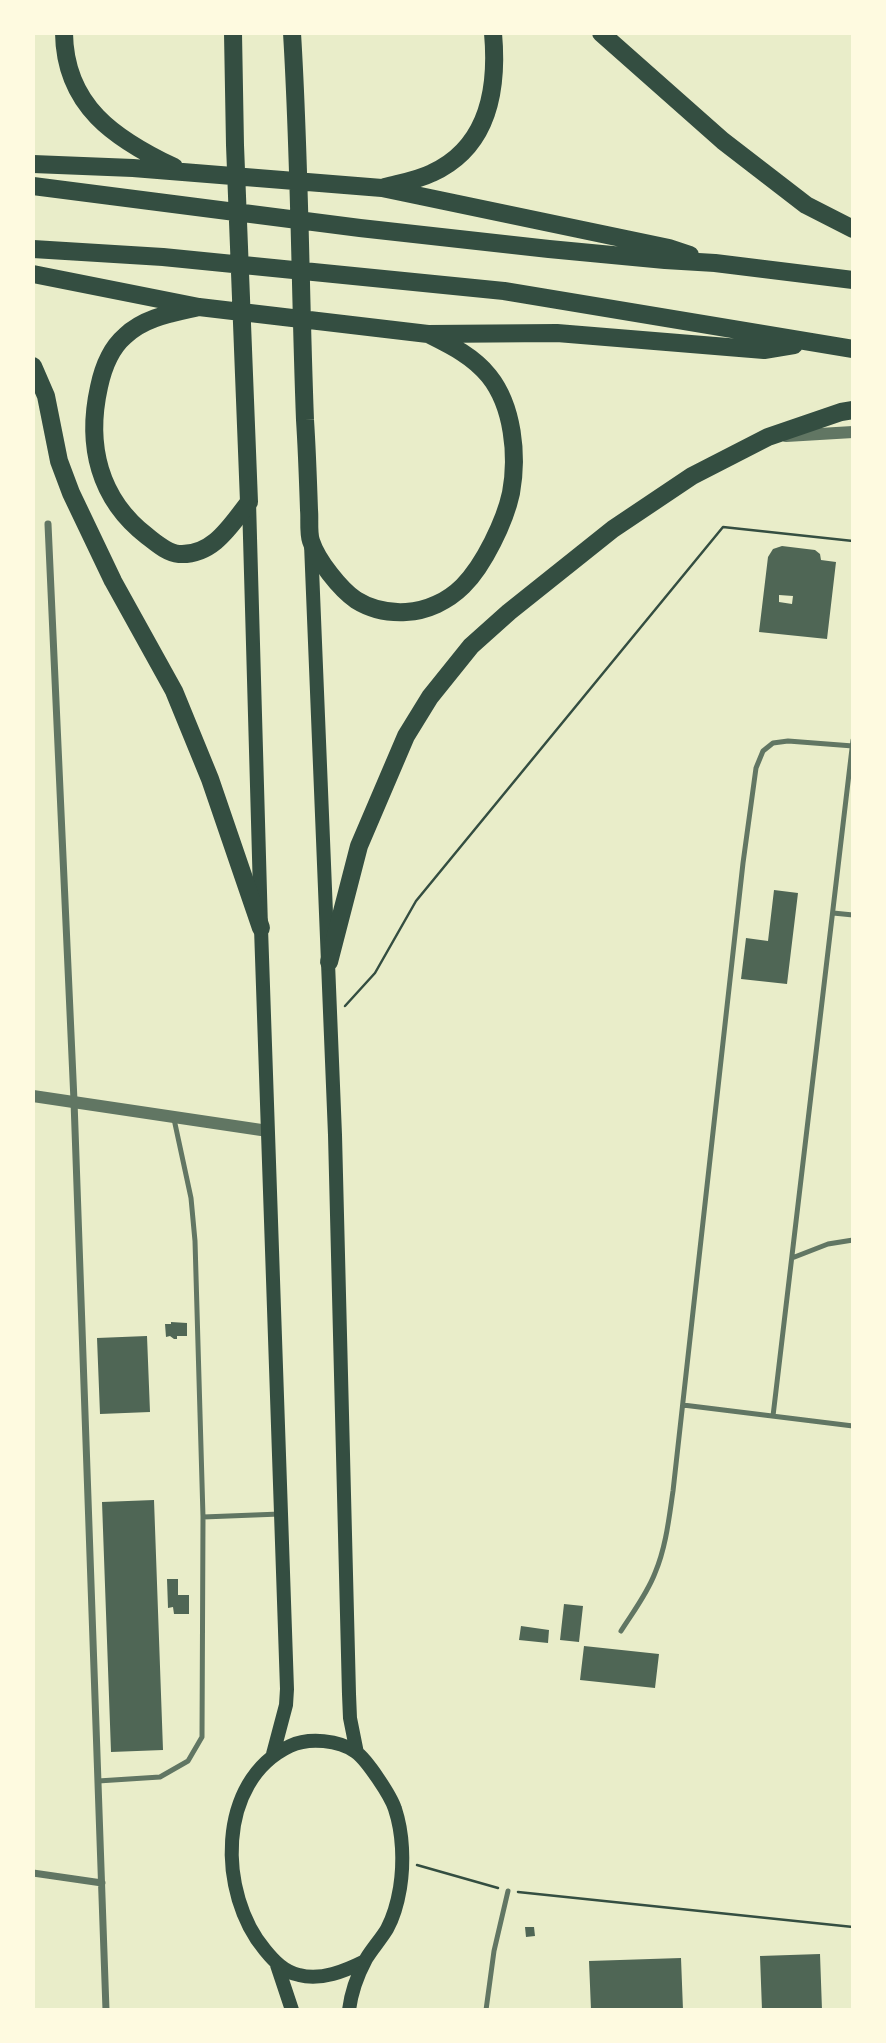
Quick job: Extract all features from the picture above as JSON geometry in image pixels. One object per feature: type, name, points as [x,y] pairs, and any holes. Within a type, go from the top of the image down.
[{"type":"highway","points":[[64,33],[68,66],[75,85],[93,114],[125,141],[184,172]]},
{"type":"highway","points":[[199,307],[141,324],[124,336],[104,365],[95,402],[94,431],[98,467],[111,495],[137,528],[168,551],[179,554],[202,550],[218,541],[249,502],[233,33]]},
{"type":"highway","points":[[292,33],[311,541],[339,585],[374,610],[419,611],[435,605],[463,586],[488,550],[510,496],[513,457],[508,416],[500,395],[490,377],[475,362],[428,334]]},
{"type":"highway","points":[[383,188],[432,174],[455,158],[473,138],[482,124],[491,100],[495,75],[494,33]]},
{"type":"highway","points":[[601,33],[723,141],[806,205],[853,229]]},
{"type":"highway","points":[[33,164],[184,172],[383,188],[669,248],[715,263]]},
{"type":"highway","points":[[33,186],[346,226],[549,249],[715,263],[853,280]]},
{"type":"highway","points":[[33,249],[163,257],[504,291],[853,349]]},
{"type":"highway","points":[[33,274],[199,307],[428,334],[557,333],[764,350],[809,342]]},
{"type":"highway","points":[[33,366],[46,396],[59,461],[71,493],[113,581],[174,691],[210,779],[261,928]]},
{"type":"highway","points":[[329,962],[359,846],[405,736],[430,697],[471,646],[613,529],[692,476],[768,437],[853,410]]},
{"type":"main road","points":[[249,502],[287,1689],[286,1705],[274,1754]]},
{"type":"main road","points":[[311,541],[331,1021],[349,1694],[350,1718],[357,1753]]},
{"type":"main road","points":[[292,2010],[278,1965],[254,1936],[240,1906],[233,1878],[231,1850],[236,1815],[250,1783],[274,1754],[296,1743],[317,1740],[338,1744],[357,1753],[383,1785],[395,1807],[401,1833],[400,1889],[388,1927],[365,1961],[349,2010]]},
{"type":"main road","points":[[278,1965],[299,1976],[325,1976],[347,1970],[365,1961]]},
{"type":"street","points":[[768,437],[853,432]]},
{"type":"street","points":[[48,524],[74,1101],[106,2010]]},
{"type":"street","points":[[33,1096],[268,1131]]},
{"type":"street","points":[[33,1872],[102,1883]]},
{"type":"lane","points":[[773,1416],[853,740]]},
{"type":"lane","points":[[621,1631],[656,1573],[664,1545],[683,1405],[756,768],[763,751],[773,743],[788,741],[852,746]]},
{"type":"lane","points":[[833,913],[853,915]]},
{"type":"lane","points":[[98,1781],[160,1777],[188,1762],[202,1737],[203,1517],[195,1241],[191,1198],[173,1116]]},
{"type":"lane","points":[[792,1258],[828,1244],[853,1240]]},
{"type":"lane","points":[[683,1405],[853,1426]]},
{"type":"lane","points":[[203,1517],[282,1514]]},
{"type":"lane","points":[[486,2010],[494,1951],[508,1891]]},
{"type":"path","points":[[331,1021],[375,973],[416,901],[723,527],[853,541]]},
{"type":"path","points":[[401,1861],[508,1891],[853,1927]]},
{"type":"building","points":[[782,546],[815,550],[820,554],[821,560],[836,562],[827,639],[759,632],[768,557],[773,549]],"holes":[[[779,595],[793,596],[792,604],[779,602]]]},
{"type":"building","points":[[774,890],[798,893],[787,984],[741,979],[746,938],[768,941]]},
{"type":"building","points":[[187,1323],[187,1336],[177,1336],[177,1339],[166,1337],[165,1324]]},
{"type":"building","points":[[147,1336],[150,1412],[100,1414],[97,1338]]},
{"type":"building","points":[[154,1500],[163,1750],[111,1752],[102,1502]]},
{"type":"building","points":[[167,1579],[178,1579],[178,1595],[189,1595],[189,1614],[174,1614],[173,1607],[168,1608]]},
{"type":"building","points":[[564,1604],[583,1606],[579,1642],[560,1640]]},
{"type":"building","points":[[521,1626],[549,1630],[548,1643],[519,1640]]},
{"type":"building","points":[[584,1646],[659,1654],[655,1688],[580,1680]]},
{"type":"building","points":[[525,1927],[534,1927],[535,1936],[526,1937]]},
{"type":"building","points":[[820,1954],[822,2010],[762,2010],[760,1956]]},
{"type":"building","points":[[681,1958],[683,2010],[591,2010],[589,1961]]}]
